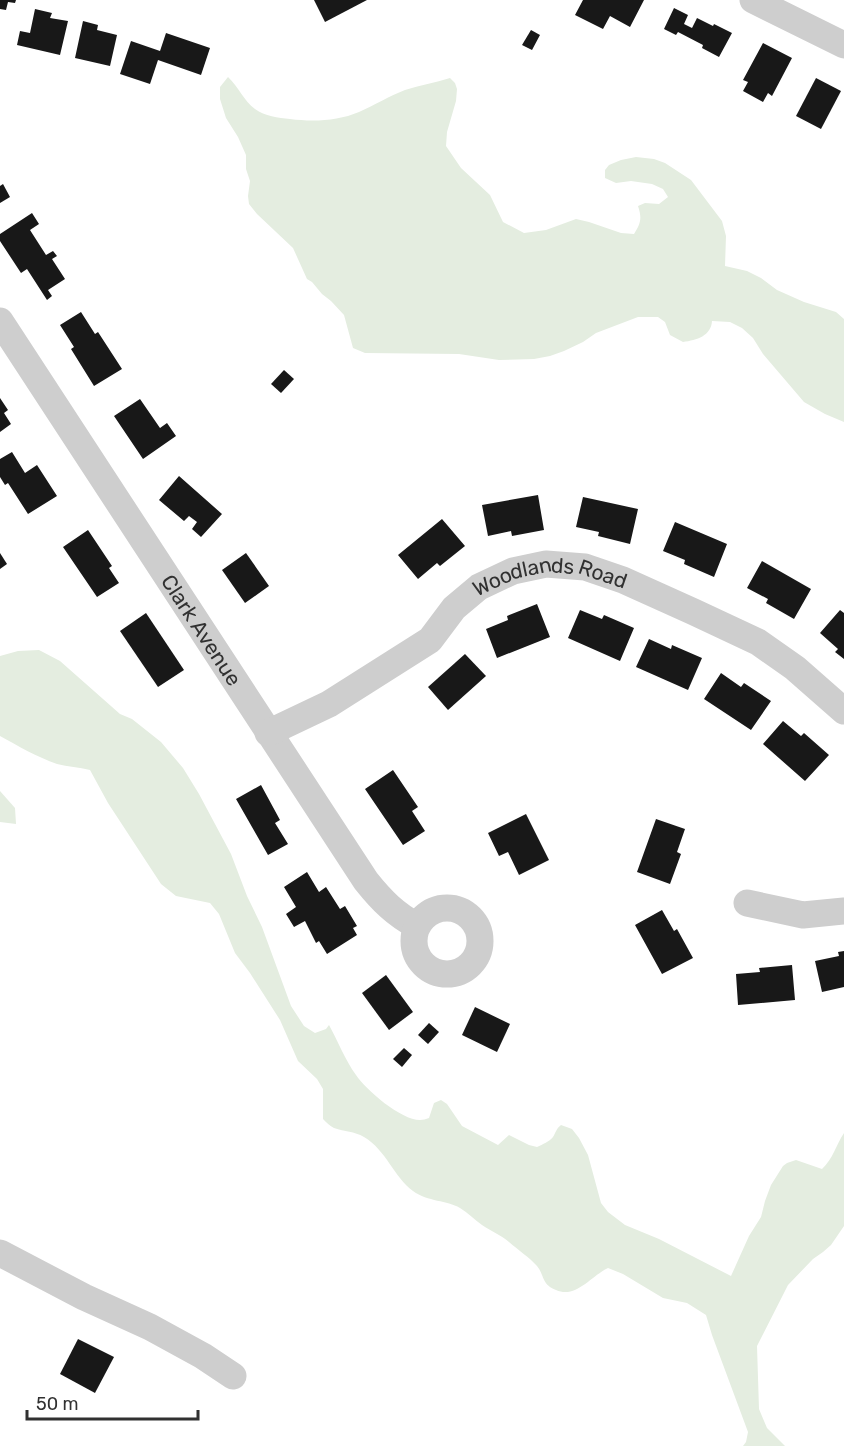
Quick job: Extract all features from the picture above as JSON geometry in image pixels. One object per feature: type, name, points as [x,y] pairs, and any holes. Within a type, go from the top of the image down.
[{"type":"street","points":[[753,0],[844,45]]},
{"type":"street","name":"Clark Avenue","points":[[0,321],[366,881],[388,906],[417,926]]},
{"type":"street","name":"Woodlands Road","points":[[268,733],[329,704],[430,640],[454,608],[479,587],[513,571],[546,564],[585,567],[623,580],[758,642],[795,668],[844,711]]},
{"type":"street","points":[[747,903],[803,915],[844,911]]},
{"type":"street","points":[[0,1253],[84,1297],[150,1327],[203,1356],[233,1376]]},
{"type":"shaded area","points":[[228,77],[255,109],[276,117],[308,120],[334,119],[351,115],[405,90],[450,78],[457,89],[446,146],[461,168],[490,195],[503,222],[524,233],[546,230],[576,219],[621,233],[634,234],[640,220],[638,206],[645,203],[659,204],[668,197],[663,189],[652,184],[631,181],[616,183],[605,178],[605,170],[609,165],[636,157],[665,163],[691,180],[722,221],[726,236],[725,266],[747,271],[777,290],[804,302],[836,312],[844,319],[844,422],[804,402],[763,354],[753,338],[742,328],[730,322],[712,321],[706,334],[683,342],[670,335],[665,322],[658,317],[638,317],[596,333],[564,351],[534,359],[499,360],[459,354],[365,353],[353,348],[344,315],[307,279],[293,248],[249,204],[250,181],[246,169],[246,155],[226,118],[220,99],[220,87]]},
{"type":"shaded area","points":[[39,650],[60,661],[120,714],[132,719],[161,742],[183,768],[231,854],[262,927],[291,1006],[304,1026],[315,1033],[326,1029],[329,1025],[356,1075],[376,1096],[394,1110],[412,1119],[423,1120],[429,1118],[434,1103],[441,1100],[447,1104],[462,1126],[498,1145],[509,1135],[537,1147],[551,1139],[561,1125],[572,1129],[588,1155],[601,1203],[608,1212],[625,1225],[659,1239],[731,1276],[749,1236],[761,1217],[771,1185],[783,1166],[796,1160],[822,1169],[844,1133],[844,1226],[831,1245],[813,1259],[788,1285],[757,1346],[759,1409],[767,1428],[785,1446],[743,1446],[748,1432],[706,1315],[687,1303],[663,1298],[623,1274],[608,1268],[577,1289],[563,1292],[551,1288],[537,1266],[506,1240],[460,1208],[419,1195],[406,1185],[372,1142],[357,1134],[334,1128],[323,1119],[323,1089],[317,1079],[298,1061],[280,1020],[235,953],[219,914],[210,903],[176,896],[161,884],[108,803],[90,770],[50,761],[0,736],[0,656],[18,651]]},
{"type":"shaded area","points":[[0,791],[15,808],[16,824],[0,822]]},
{"type":"building","points":[[0,0],[16,0],[15,3],[8,2],[6,10],[0,9]]},
{"type":"building","points":[[314,0],[367,0],[325,22]]},
{"type":"building","points":[[583,0],[644,0],[630,27],[610,16],[603,29],[575,15]]},
{"type":"building","points":[[674,8],[688,15],[684,24],[692,28],[697,18],[732,33],[719,57],[702,48],[703,45],[678,32],[676,35],[664,29]]},
{"type":"building","points":[[35,9],[52,13],[50,18],[68,21],[60,55],[17,45],[20,31],[30,33]]},
{"type":"building","points":[[83,21],[98,25],[97,30],[117,35],[110,66],[75,58]]},
{"type":"building","points":[[531,30],[540,35],[532,50],[522,45]]},
{"type":"building","points":[[166,33],[210,48],[201,75],[158,60],[150,84],[120,74],[131,41],[160,51]]},
{"type":"building","points":[[763,43],[792,58],[772,96],[768,93],[763,102],[743,91],[748,82],[743,80]]},
{"type":"building","points":[[816,78],[841,91],[821,129],[796,116]]},
{"type":"building","points":[[3,184],[10,197],[0,203],[0,186]]},
{"type":"building","points":[[32,213],[39,224],[30,230],[46,255],[53,251],[57,256],[52,259],[65,279],[48,290],[52,296],[47,300],[27,269],[21,273],[0,241],[0,234]]},
{"type":"building","points":[[81,312],[95,334],[98,332],[122,369],[94,386],[71,349],[74,347],[60,325]]},
{"type":"building","points":[[284,370],[294,379],[281,393],[271,384]]},
{"type":"building","points":[[0,398],[8,410],[4,413],[11,424],[0,432]]},
{"type":"building","points":[[140,399],[160,428],[167,423],[176,436],[143,459],[114,416]]},
{"type":"building","points":[[12,452],[25,473],[37,465],[57,496],[28,514],[8,483],[5,485],[0,477],[0,459]]},
{"type":"building","points":[[179,476],[222,514],[201,537],[192,529],[197,522],[189,516],[184,521],[159,500]]},
{"type":"building","points":[[538,495],[544,530],[512,536],[511,531],[488,536],[482,505]]},
{"type":"building","points":[[583,497],[638,509],[630,544],[598,536],[599,532],[576,527]]},
{"type":"building","points":[[442,519],[465,546],[440,566],[437,563],[418,579],[398,555]]},
{"type":"building","points":[[675,522],[727,544],[714,577],[684,564],[685,560],[663,551]]},
{"type":"building","points":[[88,530],[112,566],[109,568],[119,583],[97,597],[63,547]]},
{"type":"building","points":[[0,553],[7,564],[0,569]]},
{"type":"building","points":[[246,553],[269,586],[245,603],[222,570]]},
{"type":"building","points":[[762,561],[811,589],[794,619],[766,603],[768,599],[747,588]]},
{"type":"building","points":[[537,604],[550,637],[497,658],[486,629],[508,620],[507,616]]},
{"type":"building","points":[[580,610],[602,619],[604,615],[634,628],[620,661],[568,638]]},
{"type":"building","points":[[840,610],[844,613],[844,659],[835,652],[838,649],[820,633]]},
{"type":"building","points":[[146,613],[184,670],[158,687],[120,631]]},
{"type":"building","points":[[649,639],[671,649],[672,645],[702,658],[688,690],[636,667]]},
{"type":"building","points":[[465,654],[486,676],[448,710],[428,687]]},
{"type":"building","points":[[721,673],[741,687],[744,683],[771,701],[751,730],[704,699]]},
{"type":"building","points":[[783,721],[801,736],[804,733],[829,755],[805,781],[763,744]]},
{"type":"building","points":[[393,770],[418,807],[412,811],[425,831],[403,845],[365,789]]},
{"type":"building","points":[[261,785],[280,820],[275,823],[288,844],[268,855],[236,799]]},
{"type":"building","points":[[526,814],[549,860],[519,875],[508,852],[499,856],[488,833]]},
{"type":"building","points":[[656,819],[685,829],[677,852],[681,854],[670,884],[637,872]]},
{"type":"building","points":[[307,872],[319,892],[326,887],[340,909],[345,906],[357,926],[353,928],[357,935],[327,954],[319,941],[316,943],[305,921],[294,927],[286,914],[296,907],[284,887]]},
{"type":"building","points":[[662,910],[674,931],[677,929],[693,958],[662,974],[635,925]]},
{"type":"building","points":[[844,951],[844,987],[822,992],[815,961],[839,956],[838,952]]},
{"type":"building","points":[[792,965],[795,1000],[738,1005],[736,974],[760,972],[759,968]]},
{"type":"building","points":[[386,975],[413,1012],[389,1030],[362,993]]},
{"type":"building","points":[[475,1007],[510,1024],[497,1052],[462,1035]]},
{"type":"building","points":[[429,1023],[439,1032],[428,1044],[418,1035]]},
{"type":"building","points":[[404,1048],[412,1055],[402,1067],[393,1059]]},
{"type":"building","points":[[78,1339],[114,1357],[95,1393],[60,1374]]}]
